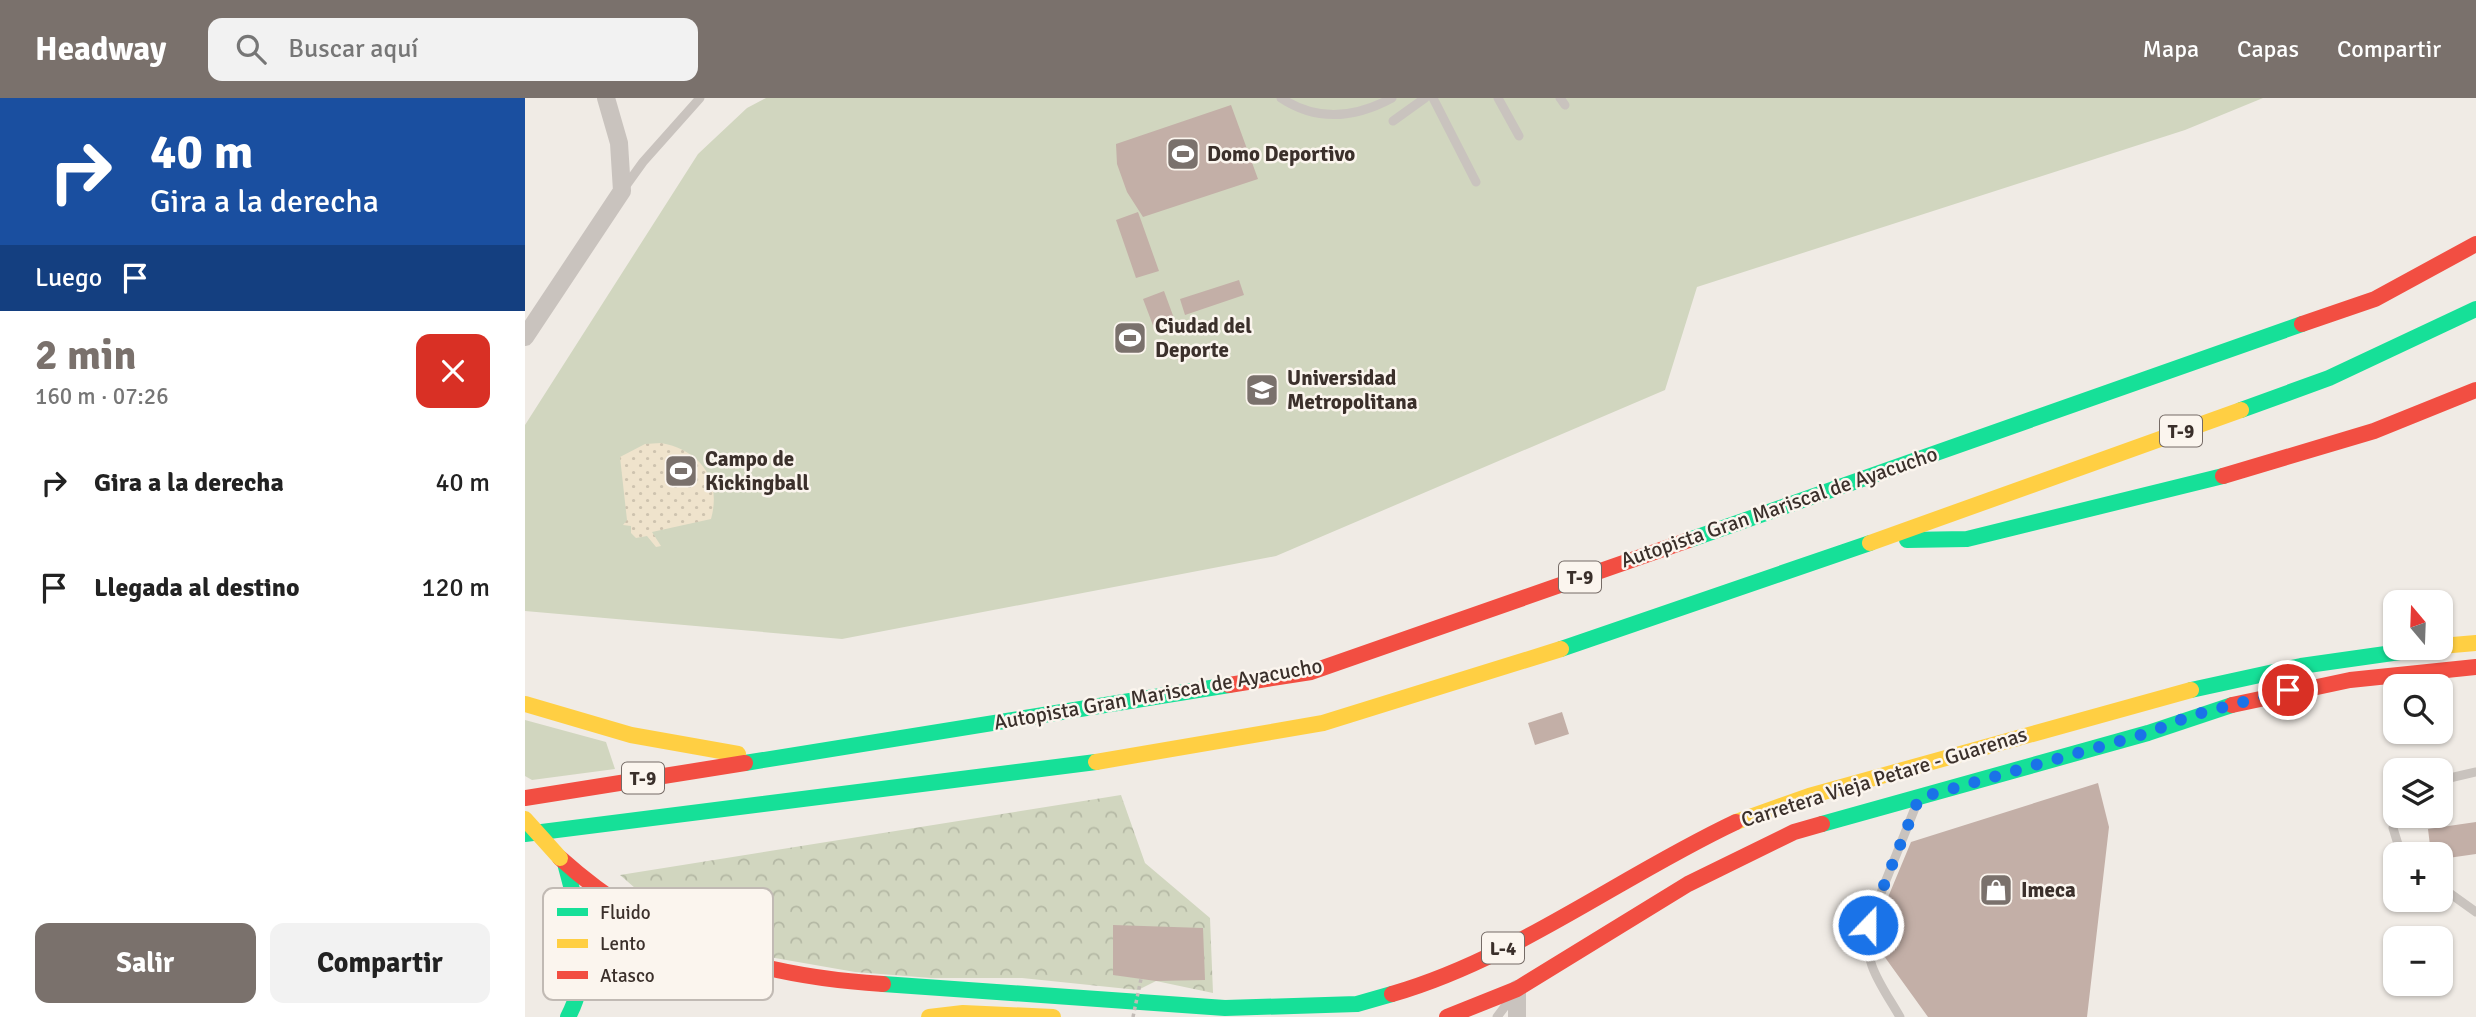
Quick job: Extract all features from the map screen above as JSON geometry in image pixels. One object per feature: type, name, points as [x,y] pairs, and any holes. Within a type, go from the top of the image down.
[{"type":"main road","points":[[2375,299],[2456,237]]},
{"type":"main road","name":"Autopista Gran Mariscal de Ayacucho","points":[[525,798],[761,758],[1311,672],[2375,299],[2476,244]]},
{"type":"main road","name":"T-9","points":[[525,834],[1046,771],[1323,723],[1566,648],[1880,540],[2329,378],[2476,309]]},
{"type":"main road","points":[[1880,540],[1967,539],[2232,474],[2329,446],[2476,390]]},
{"type":"main road","points":[[2453,645],[2476,643]]},
{"type":"main road","name":"Carretera Vieja Petare - Guarenas","points":[[773,971],[799,976],[1048,995],[1207,1014],[1299,1013],[1355,1004],[1472,965],[1700,839],[1775,807],[2051,726],[2349,655],[2383,652]]},
{"type":"main road","name":"Carretera Vieja Petare - Guarenas","points":[[1447,1017],[1517,989],[1616,926],[1794,832],[2148,733],[2190,716],[2288,690],[2357,678],[2476,667]]},
{"type":"main road","points":[[525,704],[631,734],[761,758]]},
{"type":"main road","name":"L-4","points":[[525,819],[563,861],[570,888]]},
{"type":"main road","name":"Carretera Vieja Petare - Guarenas","points":[[563,861],[600,888]]},
{"type":"main road","name":"L-4","points":[[568,1017],[575,1000]]},
{"type":"main road","points":[[929,1017],[963,1013],[1053,1017]]},
{"type":"street","points":[[525,337],[622,191],[619,143],[606,98]]},
{"type":"street","points":[[1517,989],[1517,1017]]},
{"type":"lane","points":[[622,191],[643,162],[700,98]]},
{"type":"lane","points":[[1282,98],[1311,113],[1325,116],[1350,114],[1392,98]]},
{"type":"lane","points":[[1393,121],[1425,98]]},
{"type":"lane","points":[[1433,98],[1476,182]]},
{"type":"lane","points":[[1498,98],[1519,136]]},
{"type":"lane","points":[[2453,777],[2476,772]]},
{"type":"lane","points":[[1900,1017],[1871,967],[1865,946],[1868,925],[1919,798]]},
{"type":"lane","points":[[2453,896],[2476,912]]},
{"type":"lane","points":[[1497,1017],[1517,989]]},
{"type":"path","points":[[1133,1017],[1141,979]]},
{"type":"green space","name":"Ciudad del Deporte","points":[[766,98],[2263,98],[2185,130],[1697,287],[1665,390],[1276,556],[842,639],[525,611],[525,425],[698,154],[747,108]]},
{"type":"green space","points":[[525,720],[606,742],[615,769],[532,780],[525,776]]},
{"type":"green space","points":[[1121,795],[1145,863],[1210,918],[1213,993],[1156,981],[1138,990],[1022,978],[931,978],[855,972],[773,958],[773,888],[635,888],[620,875]]},
{"type":"sand","points":[[661,443],[687,452],[705,469],[713,491],[714,505],[711,519],[652,532],[661,546],[656,547],[647,536],[636,538],[631,533],[631,526],[623,525],[627,520],[620,457],[645,444]]},
{"type":"building","name":"Domo Deportivo","points":[[1231,105],[1258,179],[1143,217],[1127,192],[1117,164],[1116,144]]},
{"type":"building","points":[[1138,212],[1159,271],[1136,278],[1116,220]]},
{"type":"building","points":[[1239,280],[1244,295],[1185,315],[1180,299]]},
{"type":"building","points":[[1164,291],[1175,321],[1154,328],[1143,299]]},
{"type":"building","points":[[1562,712],[1569,734],[1535,745],[1528,723]]},
{"type":"building","name":"Imeca","points":[[2098,783],[2109,827],[2087,1017],[1928,1017],[1871,938],[1911,842]]},
{"type":"building","points":[[2476,822],[2476,854],[2453,857],[2453,842],[2430,842],[2428,829],[2453,828],[2453,825]]},
{"type":"building","points":[[1113,925],[1203,928],[1205,980],[1156,981],[1113,975]]},
{"type":"traffic: fast","points":[[2241,410],[2329,378],[2476,309]]},
{"type":"traffic: fast","points":[[1689,540],[2302,324]]},
{"type":"traffic: fast","points":[[1907,540],[1967,539],[2223,476]]},
{"type":"traffic: fast","points":[[1561,649],[1870,543]]},
{"type":"traffic: fast","points":[[2191,690],[2301,666],[2383,654]]},
{"type":"traffic: fast","points":[[745,763],[1229,685]]},
{"type":"traffic: fast","points":[[1822,824],[2148,733],[2232,705]]},
{"type":"traffic: fast","points":[[525,834],[1096,762]]},
{"type":"traffic: fast","points":[[565,863],[571,888]]},
{"type":"traffic: fast","points":[[883,984],[1225,1008],[1357,1004],[1392,994]]},
{"type":"traffic: fast","points":[[568,1017],[575,1000]]},
{"type":"traffic: slow","points":[[1870,543],[2241,410]]},
{"type":"traffic: slow","points":[[2453,645],[2476,643]]},
{"type":"traffic: slow","points":[[1096,762],[1323,723],[1561,649]]},
{"type":"traffic: slow","points":[[1736,822],[1809,796],[2191,690]]},
{"type":"traffic: slow","points":[[525,704],[631,735],[738,754]]},
{"type":"traffic: slow","points":[[525,819],[560,858]]},
{"type":"traffic: slow","points":[[929,1017],[963,1013],[1053,1017]]},
{"type":"traffic: jam","points":[[2302,324],[2375,299],[2476,244]]},
{"type":"traffic: jam","points":[[2223,476],[2374,431],[2476,390]]},
{"type":"traffic: jam","points":[[1229,685],[1311,672],[1689,540]]},
{"type":"traffic: jam","points":[[2232,705],[2350,680],[2476,667]]},
{"type":"traffic: jam","points":[[525,798],[745,763]]},
{"type":"traffic: jam","points":[[1392,994],[1481,960],[1736,822]]},
{"type":"traffic: jam","points":[[1447,1017],[1517,989],[1688,884],[1794,832],[1822,824]]},
{"type":"traffic: jam","points":[[560,858],[596,888]]},
{"type":"traffic: jam","points":[[773,969],[836,980],[883,984]]},
{"type":"place","name":"Domo Deportivo","points":[[1183,154]]},
{"type":"place","name":"Ciudad del Deporte","points":[[1130,338]]},
{"type":"place","name":"Universidad Metropolitana","points":[[1262,390]]},
{"type":"place","name":"Campo de Kickingball","points":[[681,471]]},
{"type":"place","name":"Imeca","points":[[1996,890]]},
{"type":"route","points":[[1868,925],[1919,798],[2148,733],[2190,716],[2288,690]]}]
